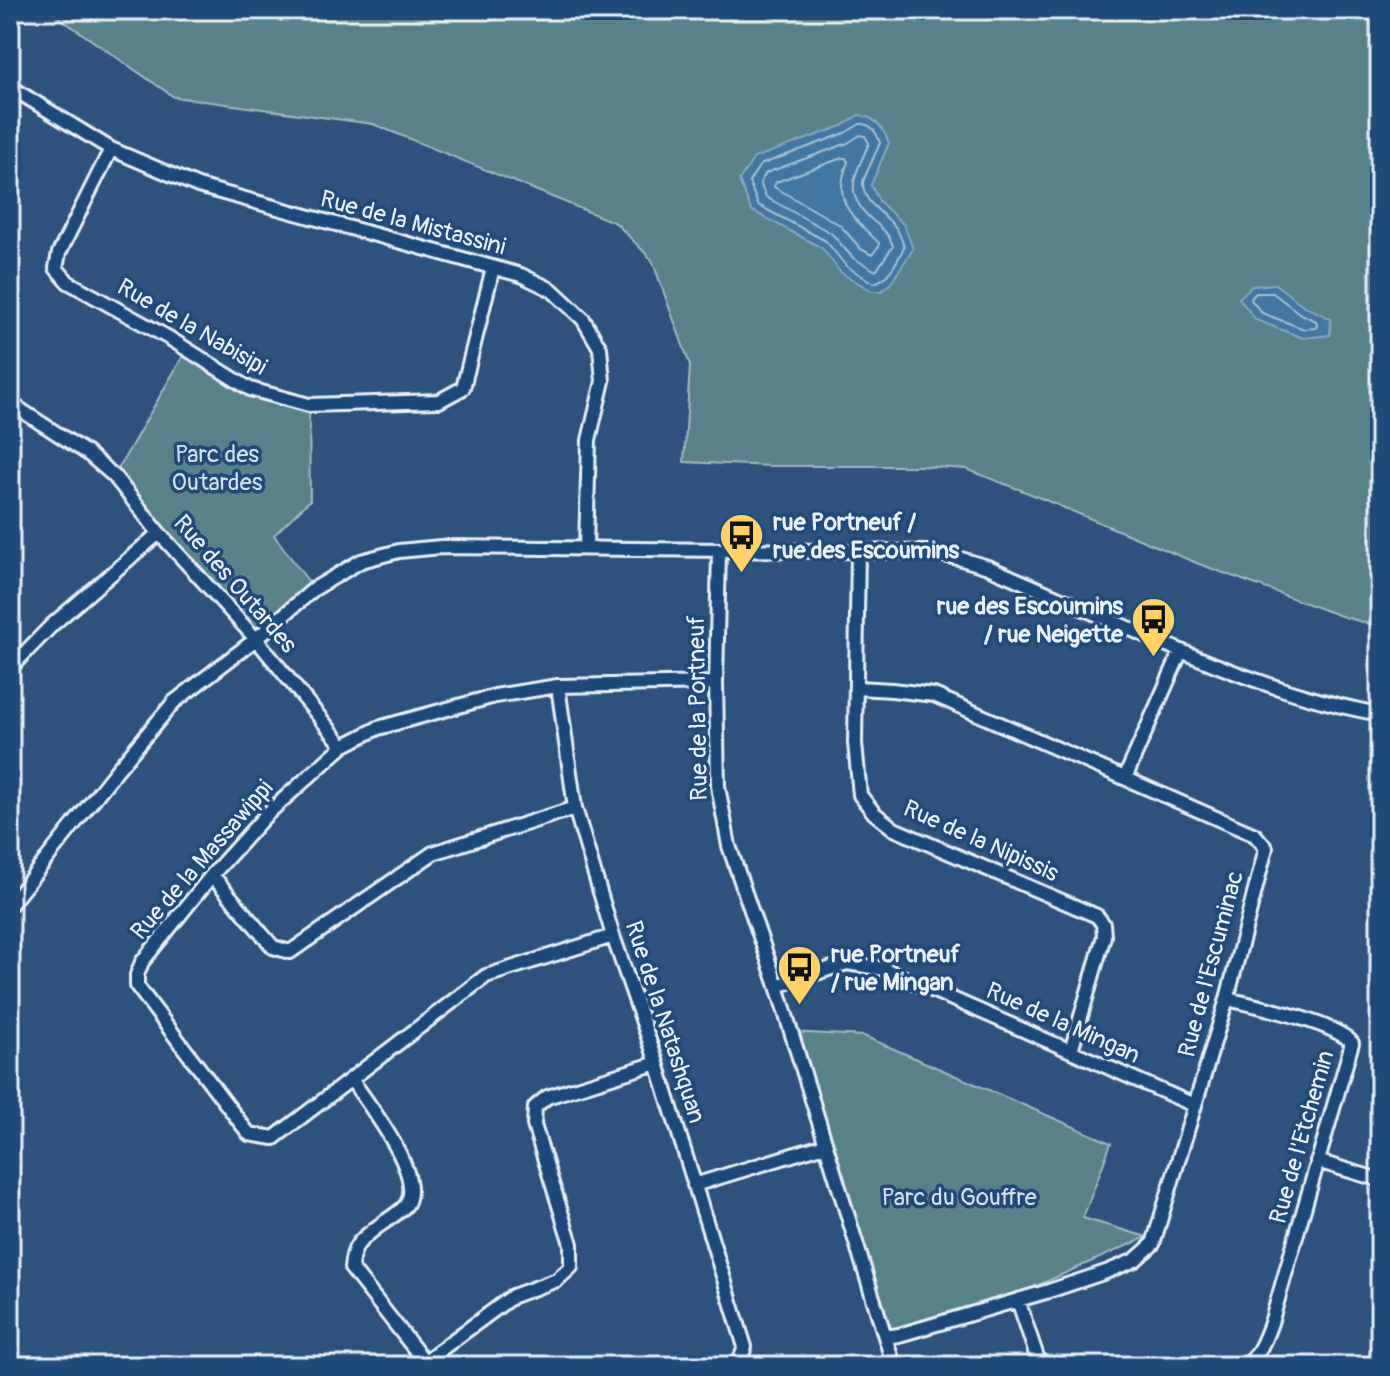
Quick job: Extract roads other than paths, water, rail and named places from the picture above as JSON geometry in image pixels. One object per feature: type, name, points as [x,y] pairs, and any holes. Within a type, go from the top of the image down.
[{"type":"street","name":"Rue de la Mistassini","points":[[10,87],[111,149],[198,186],[521,275],[552,290],[583,319],[600,348],[603,381],[589,440],[586,548]]},
{"type":"street","name":"Rue de la Nabisipi","points":[[111,149],[59,253],[56,268],[68,282],[169,338],[250,389],[309,405],[439,401],[463,388],[493,268]]},
{"type":"street","name":"Rue des Outardes","points":[[10,403],[87,453],[114,476],[159,533],[256,639],[343,746]]},
{"type":"street","points":[[10,668],[52,625],[159,533]]},
{"type":"street","points":[[10,905],[174,702],[256,639],[314,589],[361,561],[399,551],[441,547],[927,552],[988,567],[1272,687],[1380,714]]},
{"type":"street","name":"Rue de la Portneuf","points":[[719,551],[716,683],[718,786],[729,846],[777,986],[894,1366]]},
{"type":"street","name":"Rue de la Nipissis","points":[[858,552],[855,743],[860,795],[874,813],[894,829],[1097,916],[1103,924],[1104,936],[1071,1051]]},
{"type":"street","points":[[1125,778],[1181,651]]},
{"type":"street","name":"Rue de la Massawippi","points":[[613,936],[486,976],[274,1138],[249,1134],[137,986],[142,962],[212,875],[267,814],[343,746],[378,728],[495,696],[558,686],[716,683]]},
{"type":"street","name":"Rue de la Natashquan","points":[[558,686],[575,808],[745,1347],[735,1366]]},
{"type":"street","name":"Rue de l'Escuminac","points":[[857,688],[934,695],[1255,835],[1266,848],[1227,999],[1153,1244],[1135,1260],[1106,1272],[885,1337]]},
{"type":"street","points":[[212,875],[273,947],[290,952],[433,853],[575,808]]},
{"type":"street","name":"Rue de la Mingan","points":[[777,986],[847,963],[884,969],[1194,1105]]},
{"type":"street","name":"Rue de l'Etchemin","points":[[1227,999],[1315,1024],[1347,1037],[1352,1043],[1271,1323],[1265,1341],[1246,1366]]},
{"type":"street","points":[[351,1079],[396,1146],[410,1180],[406,1205],[359,1241],[351,1268],[426,1364],[513,1296],[557,1280],[571,1267],[571,1244],[534,1125],[535,1107],[547,1097],[657,1063]]},
{"type":"street","points":[[694,1185],[825,1145]]},
{"type":"street","points":[[1317,1161],[1380,1180]]},
{"type":"street","points":[[1018,1300],[1040,1366]]},
{"type":"water","points":[[859,115],[878,124],[889,143],[871,185],[879,201],[904,225],[913,249],[891,283],[882,291],[872,291],[840,272],[822,248],[751,210],[739,180],[754,158],[842,126]]},
{"type":"water","points":[[1275,284],[1304,306],[1331,319],[1330,335],[1303,338],[1256,320],[1239,298],[1252,286]]},
{"type":"place","name":"rue Portneuf / rue des Escoumins","points":[[742,575]]},
{"type":"place","name":"rue des Escoumins / rue Neigette","points":[[1154,659]]},
{"type":"place","name":"rue Portneuf / rue Mingan","points":[[800,1007]]},
{"type":"park label","name":"Parc des Outardes","points":[[217,468]]},
{"type":"park label","name":"Parc du Gouffre","points":[[959,1197]]}]
